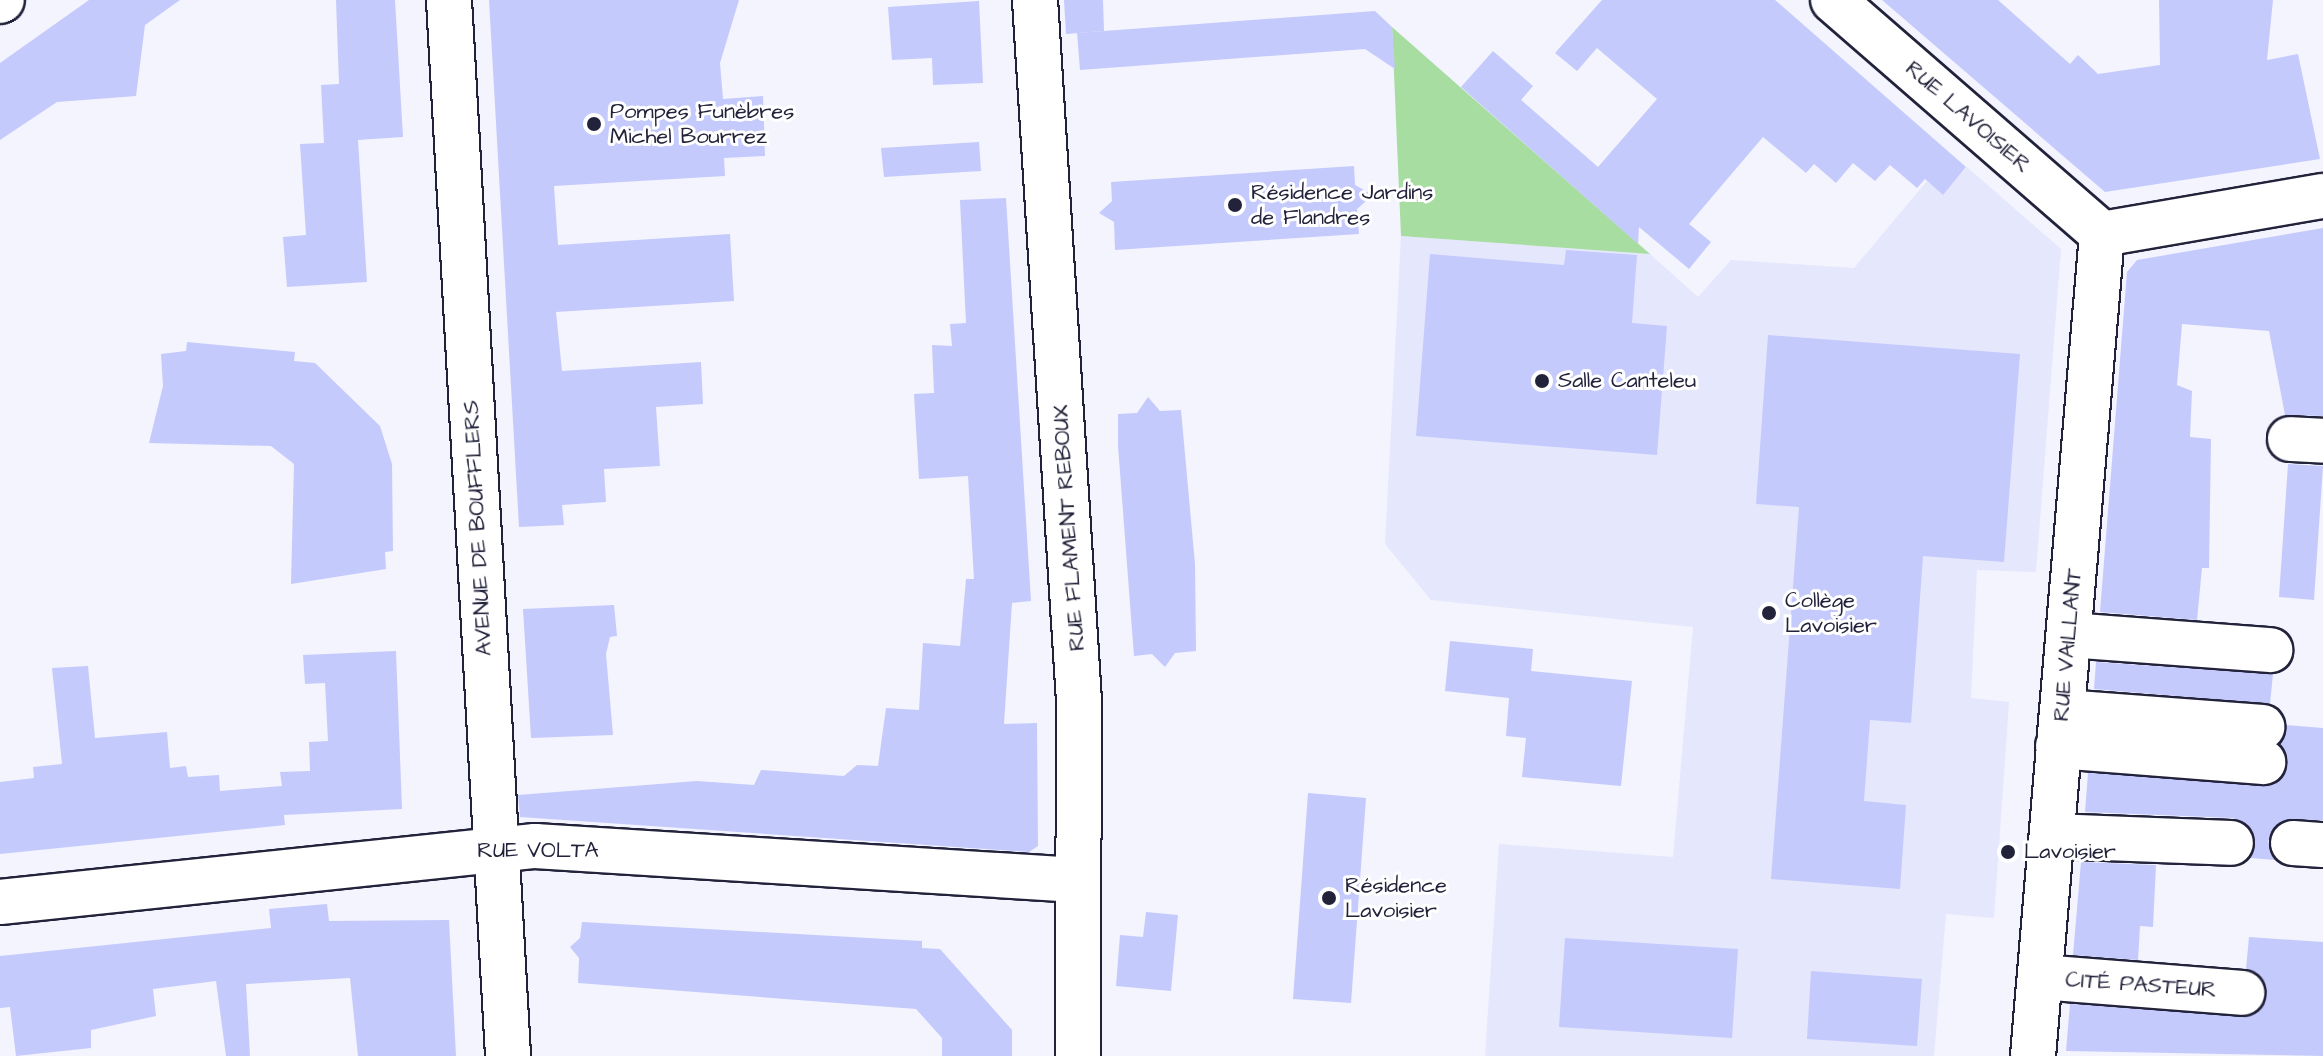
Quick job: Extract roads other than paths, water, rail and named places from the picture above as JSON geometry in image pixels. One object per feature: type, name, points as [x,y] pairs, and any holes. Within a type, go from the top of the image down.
[{"type":"street","name":"AVENUE DE BOUFFLERS","points":[[449,0],[508,1056]]},
{"type":"street","name":"RUE FLAMENT REBOUX","points":[[1035,0],[1079,702],[1078,1056]]},
{"type":"street","name":"RUE LAVOISIER","points":[[1833,0],[2102,234]]},
{"type":"street","points":[[2102,234],[2323,196]]},
{"type":"street","name":"RUE VAILLANT","points":[[2033,1056],[2102,234]]},
{"type":"street","points":[[2069,635],[2270,650]]},
{"type":"street","points":[[2060,729],[2262,744]]},
{"type":"street","points":[[2052,836],[2231,843]]},
{"type":"street","name":"RUE VOLTA","points":[[0,902],[496,850],[1077,880]]},
{"type":"street","name":"CITÉ PASTEUR","points":[[2040,977],[2242,993]]},
{"type":"place","name":"Pompes Funèbres Michel Bourrez","points":[[594,124]]},
{"type":"place","name":"Résidence Jardins de Flandres","points":[[1235,205]]},
{"type":"place","name":"Salle Canteleu","points":[[1542,381]]},
{"type":"place","name":"Collège Lavoisier","points":[[1769,613]]},
{"type":"place","name":"Lavoisier","points":[[2008,852]]},
{"type":"place","name":"Résidence Lavoisier","points":[[1329,898]]}]
